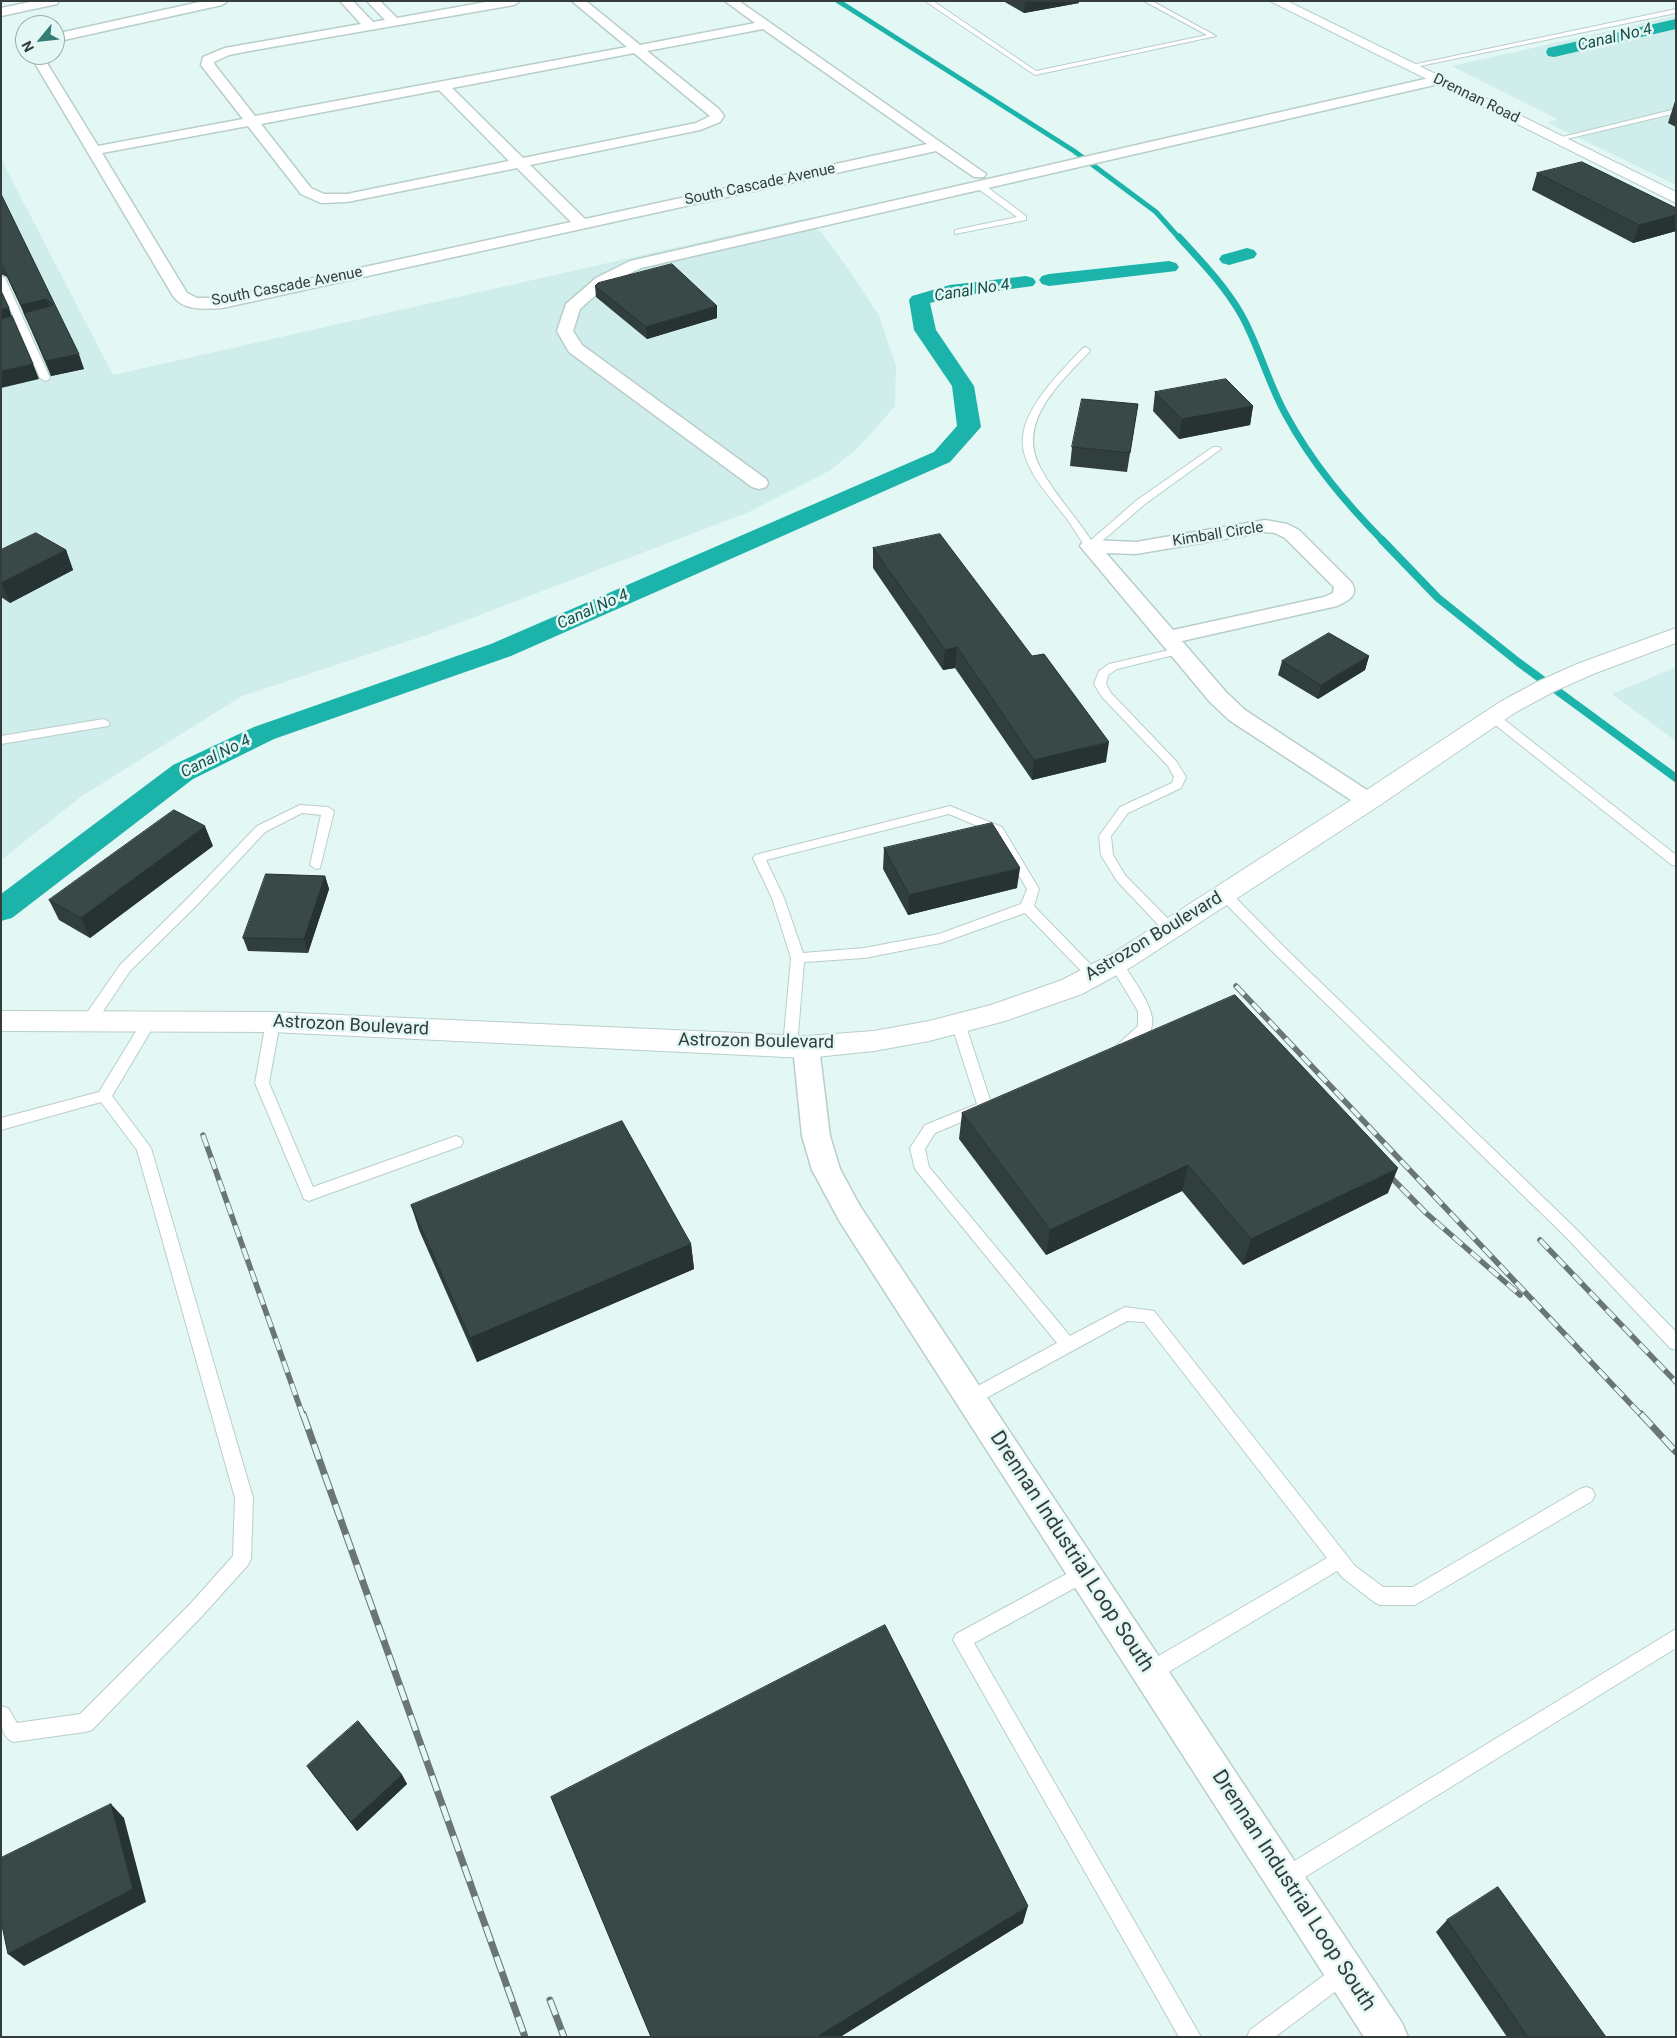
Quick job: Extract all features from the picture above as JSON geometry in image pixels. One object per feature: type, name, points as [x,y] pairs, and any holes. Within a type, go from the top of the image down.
[{"type":"main road","name":"Drennan Road","points":[[1276,1],[1676,198]]},
{"type":"main road","name":"Astrozon Boulevard","points":[[1,1021],[273,1022],[798,1047],[874,1042],[958,1023],[995,1014],[1063,990],[1104,969],[1368,802],[1500,712],[1547,686],[1585,669],[1676,635]]},
{"type":"street","points":[[1,12],[53,1]]},
{"type":"street","points":[[65,36],[222,1]]},
{"type":"street","points":[[346,1],[370,26]]},
{"type":"street","points":[[373,1],[394,22]]},
{"type":"street","points":[[514,1],[225,52],[208,60],[208,65],[306,191],[321,199],[347,198],[700,126],[716,119],[717,116],[714,112],[578,1]]},
{"type":"street","points":[[731,1],[938,146],[980,180]]},
{"type":"street","points":[[93,151],[766,26]]},
{"type":"street","name":"South Cascade Avenue","points":[[42,65],[181,296],[197,304],[222,303],[938,146]]},
{"type":"street","points":[[759,483],[575,348],[565,331],[572,307],[602,281],[636,264],[980,180],[1063,168],[1438,80]]},
{"type":"street","points":[[442,86],[582,224]]},
{"type":"street","name":"Kimball Circle","points":[[1090,546],[1136,548],[1265,526],[1280,528],[1292,534],[1344,586],[1343,596],[1330,602],[1173,645]]},
{"type":"street","points":[[1090,546],[1173,645],[1237,716],[1368,802]]},
{"type":"street","name":"Drennan Industrial Loop South","points":[[798,1047],[816,1136],[826,1170],[850,1214],[1388,2037]]},
{"type":"lane","points":[[928,1],[1035,73],[1213,36],[1146,1]]},
{"type":"lane","points":[[1410,66],[1676,11]]},
{"type":"lane","points":[[1558,139],[1676,111]]},
{"type":"lane","points":[[1627,123],[1637,127]]},
{"type":"lane","points":[[958,232],[1023,218],[980,180]]},
{"type":"lane","points":[[1,278],[45,378]]},
{"type":"lane","points":[[1086,350],[1055,383],[1035,414],[1027,436],[1031,459],[1040,476],[1090,546],[1141,502],[1216,449]]},
{"type":"lane","points":[[1170,929],[1122,878],[1108,855],[1105,836],[1124,810],[1178,785],[1180,777],[1172,764],[1106,695],[1100,684],[1103,673],[1113,666],[1173,645]]},
{"type":"lane","points":[[1500,712],[1676,862]]},
{"type":"lane","points":[[1,740],[104,723]]},
{"type":"lane","points":[[89,1021],[125,968],[192,902],[261,829],[300,809],[328,811],[316,865]]},
{"type":"lane","points":[[798,1047],[798,958],[778,898],[759,858],[950,810],[998,830],[1033,889],[1027,907]]},
{"type":"lane","points":[[1224,894],[1288,959],[1571,1233],[1676,1343]]},
{"type":"lane","points":[[798,958],[864,953],[941,938],[1027,907]]},
{"type":"lane","points":[[1027,907],[1104,969],[1145,1011],[1146,1028],[1128,1044],[1110,1052]]},
{"type":"lane","points":[[1,1124],[104,1096],[149,1022]]},
{"type":"lane","points":[[273,1022],[262,1083],[309,1194],[456,1142]]},
{"type":"lane","points":[[958,1023],[984,1106]]},
{"type":"lane","points":[[1,1715],[13,1733],[85,1723],[197,1609],[242,1559],[244,1498],[144,1148],[104,1096]]},
{"type":"lane","points":[[1002,1098],[930,1129],[917,1148],[922,1169],[1068,1345]]},
{"type":"lane","points":[[971,1398],[1125,1314],[1148,1316],[1349,1572],[1380,1596],[1415,1596],[1586,1495]]},
{"type":"lane","points":[[1150,1672],[1340,1560]]},
{"type":"lane","points":[[1085,1573],[962,1640],[1191,2037]]},
{"type":"lane","points":[[1284,1879],[1676,1638]]},
{"type":"lane","points":[[1258,2037],[1346,1972]]},
{"type":"shaded area","points":[[1676,16],[1676,185],[1548,123],[1557,119],[1452,66]]},
{"type":"shaded area","points":[[1,159],[113,375],[802,219],[822,233],[879,316],[896,366],[895,406],[858,448],[829,471],[749,512],[430,634],[242,696],[82,796],[1,860]]},
{"type":"shaded area","points":[[1676,667],[1676,741],[1612,694]]},
{"type":"building","points":[[1582,162],[1676,208],[1676,215],[1639,225],[1537,173]]},
{"type":"building","points":[[1,194],[79,354],[46,361],[24,313],[53,304],[46,299],[21,305],[1,263]]},
{"type":"building","points":[[672,264],[717,306],[646,327],[595,286],[598,283]]},
{"type":"building","points":[[1,291],[9,308],[1,309]]},
{"type":"building","points":[[12,316],[33,364],[1,371],[1,319]]},
{"type":"building","points":[[1226,379],[1253,406],[1182,419],[1155,392]]},
{"type":"building","points":[[1082,399],[1138,404],[1130,453],[1072,447]]},
{"type":"building","points":[[36,533],[66,550],[1,583],[1,550]]},
{"type":"building","points":[[940,534],[1032,656],[1044,654],[1109,742],[1034,760],[957,647],[945,650],[873,548]]},
{"type":"building","points":[[1329,633],[1369,656],[1321,685],[1282,661]]},
{"type":"building","points":[[174,810],[205,826],[81,918],[49,900]]},
{"type":"building","points":[[992,823],[1020,868],[909,895],[884,848]]},
{"type":"building","points":[[266,874],[325,876],[304,939],[243,938]]},
{"type":"building","points":[[1235,995],[1398,1168],[1251,1239],[1188,1165],[1050,1230],[962,1113]]},
{"type":"building","points":[[622,1121],[691,1244],[470,1338],[411,1205]]},
{"type":"building","points":[[885,1625],[1028,1906],[817,2037],[651,2037],[551,1797]]},
{"type":"building","points":[[358,1721],[402,1775],[351,1822],[307,1766]]},
{"type":"building","points":[[111,1804],[133,1889],[8,1954],[1,1921],[1,1858]]},
{"type":"building","points":[[1498,1887],[1606,2037],[1528,2037],[1447,1920]]},
{"type":"waterway","points":[[838,1],[1074,151],[1156,212],[1180,239]]},
{"type":"waterway","name":"Canal No 4","points":[[1554,52],[1676,24]]},
{"type":"waterway","points":[[1179,237],[1235,304],[1253,339],[1280,403],[1296,433],[1318,466],[1342,497],[1383,541]]},
{"type":"waterway","name":"Canal No 4","points":[[1229,259],[1247,254]]},
{"type":"waterway","name":"Canal No 4","points":[[1049,280],[1169,267]]},
{"type":"waterway","name":"Canal No 4","points":[[1,910],[183,772],[264,733],[501,650],[942,457],[969,427],[963,386],[925,330],[919,300],[950,291],[1026,282]]},
{"type":"waterway","points":[[1382,540],[1438,598],[1518,662],[1676,778]]},
{"type":"railway","points":[[1236,986],[1642,1416]]},
{"type":"railway","points":[[203,1135],[303,1416]]},
{"type":"railway","points":[[1384,1170],[1426,1213],[1520,1295]]},
{"type":"railway","points":[[1540,1240],[1676,1382]]},
{"type":"railway","points":[[303,1414],[525,2037]]},
{"type":"railway","points":[[1641,1414],[1676,1452]]},
{"type":"railway","points":[[550,2000],[564,2037]]}]
